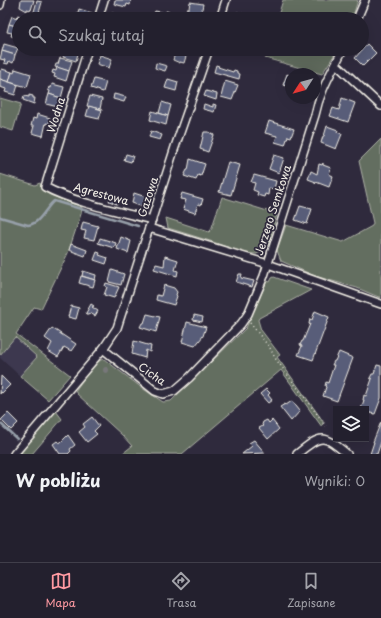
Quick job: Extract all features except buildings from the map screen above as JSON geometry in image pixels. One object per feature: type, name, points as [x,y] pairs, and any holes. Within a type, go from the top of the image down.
[{"type":"street","points":[[0,5],[1,0]]},
{"type":"street","points":[[100,12],[104,0]]},
{"type":"street","points":[[222,12],[226,0]]},
{"type":"street","points":[[360,12],[365,0]]},
{"type":"street","name":"Wodna","points":[[45,187],[86,56]]},
{"type":"street","name":"Gazowa","points":[[103,349],[119,325],[175,147],[207,56]]},
{"type":"street","name":"Jerzego Semkowa","points":[[150,224],[268,264],[317,102],[324,83],[340,56]]},
{"type":"street","points":[[336,64],[381,106]]},
{"type":"street","name":"Agrestowa","points":[[45,187],[57,194],[150,224]]},
{"type":"street","points":[[268,264],[381,304]]},
{"type":"street","name":"Cicha","points":[[103,349],[155,391],[163,394],[169,394],[188,378],[245,319],[268,264]]},
{"type":"street","points":[[14,454],[103,349]]},
{"type":"street","points":[[297,454],[315,441],[325,439],[331,440],[347,454]]},
{"type":"path","points":[[245,319],[270,348],[275,358],[326,426]]},
{"type":"shaded area","points":[[15,337],[37,357],[20,376],[0,358],[0,355]]},
{"type":"green space","points":[[283,0],[358,0],[354,12],[279,12]]},
{"type":"green space","points":[[266,56],[334,56],[322,74],[321,68],[301,68],[265,58]]},
{"type":"green space","points":[[0,98],[21,104],[13,131],[0,127]]},
{"type":"green space","points":[[381,139],[381,298],[357,288],[315,276],[281,261],[277,250],[286,225],[343,242],[372,226],[373,223],[359,161]]},
{"type":"green space","points":[[0,174],[35,185],[40,183],[42,190],[50,195],[82,207],[68,253],[41,309],[34,307],[16,334],[70,375],[48,400],[20,376],[37,357],[15,337],[0,355]]},
{"type":"green space","points":[[222,197],[277,214],[268,246],[263,251],[256,254],[244,253],[168,228],[166,218],[209,232]]},
{"type":"green space","points":[[274,277],[311,290],[259,318],[258,320],[261,330],[280,355],[277,357],[323,421],[322,427],[281,370],[182,454],[122,454],[132,446],[75,391],[92,367],[100,360],[104,359],[163,402],[171,401],[246,328],[267,281],[270,282]]},
{"type":"green space","points":[[56,411],[62,419],[32,454],[19,454]]},
{"type":"waterway","points":[[0,217],[28,225],[32,224],[39,219],[54,201],[138,226]]},
{"type":"waterway","points":[[0,423],[17,439]]}]
